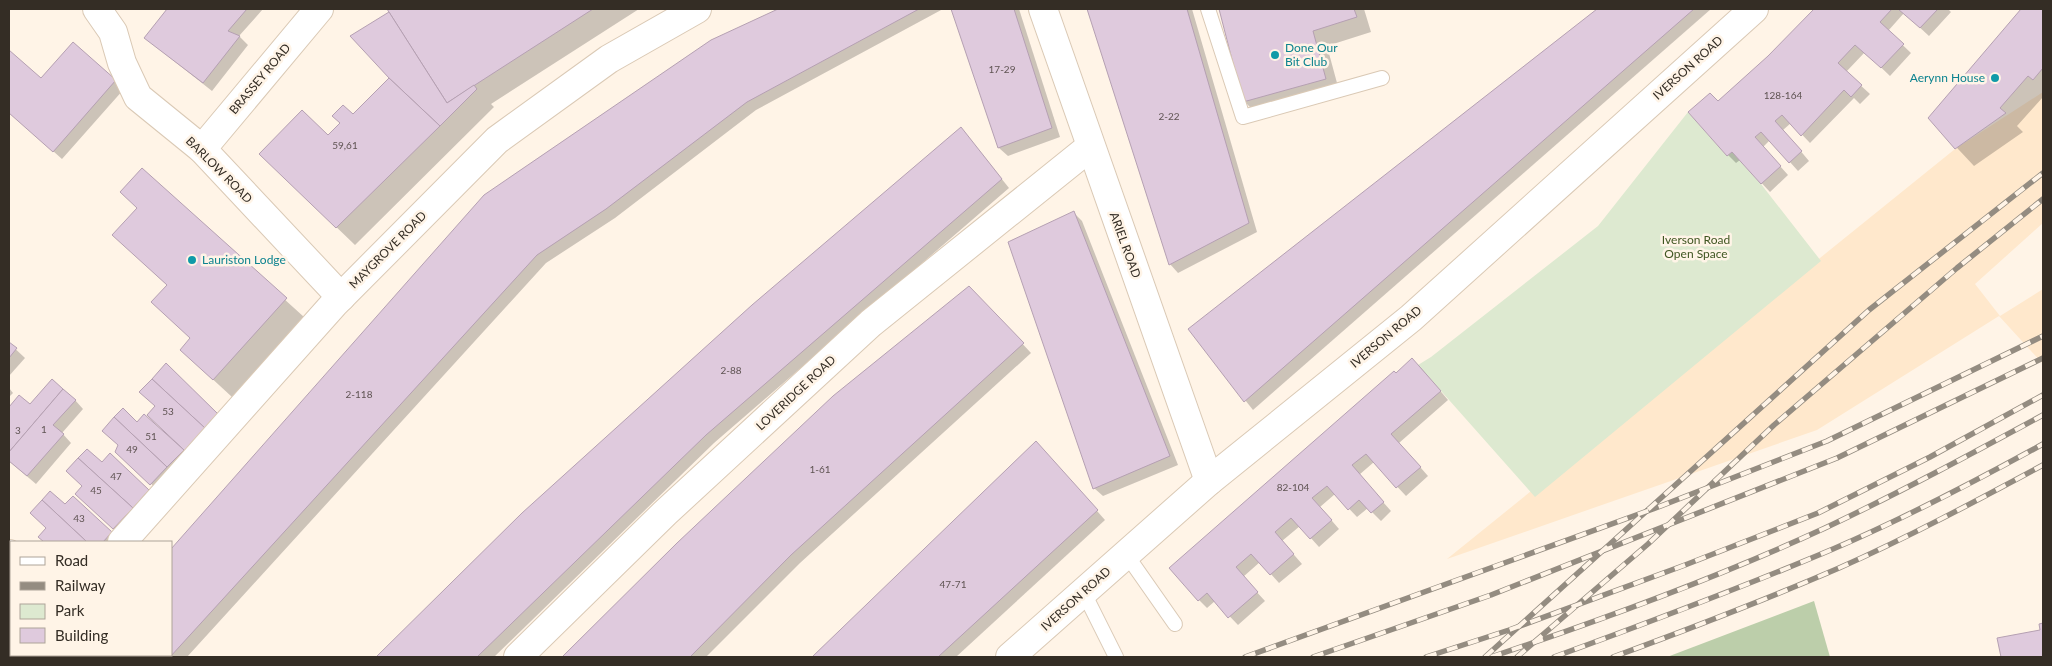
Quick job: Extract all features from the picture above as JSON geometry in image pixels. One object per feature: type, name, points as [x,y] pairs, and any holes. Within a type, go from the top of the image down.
[{"type":"street","name":"BARLOW ROAD","points":[[97,9],[113,32],[122,63],[138,97],[202,149],[341,297]]},
{"type":"street","name":"BRASSEY ROAD","points":[[202,149],[320,9]]},
{"type":"street","name":"MAYGROVE ROAD","points":[[123,541],[341,297],[497,140],[609,59],[697,9]]},
{"type":"street","name":"ARIEL ROAD","points":[[1043,9],[1209,481]]},
{"type":"street","name":"IVERSON ROAD","points":[[1010,657],[1209,481],[1411,318],[1754,9]]},
{"type":"street","name":"LOVERIDGE ROAD","points":[[518,657],[665,513],[871,323],[1090,147]]},
{"type":"lane","points":[[1208,9],[1243,117],[1382,78]]},
{"type":"lane","points":[[1126,554],[1175,624]]},
{"type":"lane","points":[[1084,593],[1116,657]]},
{"type":"shaded area","points":[[2043,92],[2043,223],[1975,284],[2000,316],[2043,289],[2043,364],[1999,316],[1817,430],[1447,559],[1955,149]]},
{"type":"green space","name":"Iverson Road Open Space","points":[[1688,112],[1727,156],[1732,152],[1761,184],[1821,261],[1535,497],[1418,365],[1431,357],[1598,226]]},
{"type":"green space","points":[[1814,601],[1830,657],[1667,657]]},
{"type":"building","points":[[167,9],[247,9],[228,31],[240,36],[203,83],[144,38]]},
{"type":"building","points":[[387,9],[593,9],[447,103]]},
{"type":"building","points":[[778,9],[919,9],[747,102],[606,209],[537,255],[172,655],[172,548],[484,195],[711,40]]},
{"type":"building","points":[[951,9],[1014,9],[1052,128],[998,148]]},
{"type":"building","points":[[1087,9],[1187,9],[1249,223],[1169,265]]},
{"type":"building","name":"Done Our Bit Club","points":[[1219,9],[1354,9],[1357,17],[1313,31],[1326,79],[1243,102]]},
{"type":"building","points":[[1597,9],[1694,9],[1244,402],[1188,329]]},
{"type":"building","points":[[1814,9],[1892,9],[1880,22],[1904,44],[1881,68],[1855,45],[1838,63],[1862,85],[1851,97],[1844,90],[1801,136],[1782,115],[1775,121],[1802,151],[1789,163],[1761,132],[1755,137],[1781,166],[1761,184],[1732,152],[1727,156],[1688,112],[1710,93],[1718,101],[1768,56]]},
{"type":"building","points":[[1898,9],[1938,9],[1920,28]]},
{"type":"building","name":"Aerynn House","points":[[2021,9],[2043,9],[2043,68],[2033,80],[2028,76],[2000,108],[2006,113],[1955,149],[1928,118]]},
{"type":"building","points":[[389,12],[447,103],[474,85],[477,89],[440,126],[389,78],[350,36]]},
{"type":"building","points":[[73,42],[116,80],[53,152],[9,113],[9,50],[41,78]]},
{"type":"building","points":[[389,78],[440,126],[336,228],[259,154],[302,110],[328,135],[340,123],[332,116],[343,105],[353,114]]},
{"type":"building","points":[[961,127],[1002,179],[706,435],[477,657],[376,657],[522,513],[752,305]]},
{"type":"building","name":"Lauriston Lodge","points":[[142,168],[287,298],[213,380],[180,350],[190,338],[151,302],[167,285],[112,235],[137,208],[120,192]]},
{"type":"building","points":[[1074,211],[1170,456],[1093,489],[1008,242]]},
{"type":"building","points":[[969,286],[1024,343],[791,555],[690,657],[562,657],[677,543],[833,396]]},
{"type":"building","points":[[9,342],[17,348],[9,358]]},
{"type":"building","points":[[1412,358],[1441,391],[1391,434],[1421,467],[1396,488],[1366,454],[1352,465],[1384,502],[1371,513],[1359,500],[1348,510],[1327,486],[1312,498],[1332,520],[1310,539],[1291,518],[1275,532],[1294,554],[1270,575],[1251,554],[1236,567],[1258,592],[1228,618],[1207,593],[1198,601],[1169,568],[1394,371],[1396,373]]},
{"type":"building","points":[[166,363],[218,414],[206,429],[152,379]]},
{"type":"building","points":[[52,379],[63,389],[9,452],[9,407],[19,395],[30,404]]},
{"type":"building","points":[[152,379],[206,429],[185,451],[147,415],[155,406],[139,392]]},
{"type":"building","points":[[63,389],[76,400],[53,425],[64,434],[27,476],[9,461],[9,452]]},
{"type":"building","points":[[123,408],[137,422],[144,414],[184,450],[167,467],[114,417]]},
{"type":"building","points":[[114,417],[167,467],[150,485],[115,452],[118,445],[102,431]]},
{"type":"building","points":[[1036,441],[1098,510],[938,657],[812,657]]},
{"type":"building","points":[[87,449],[102,462],[110,453],[149,490],[133,508],[78,458]]},
{"type":"building","points":[[78,458],[133,508],[113,529],[75,494],[82,486],[66,471]]},
{"type":"building","points":[[50,491],[65,504],[73,496],[112,532],[104,541],[86,541],[42,500]]},
{"type":"building","points":[[42,500],[86,541],[43,541],[38,537],[46,528],[30,513]]},
{"type":"building","points":[[2043,623],[2043,657],[2001,657],[1997,638],[2040,630],[2039,624]]},
{"type":"building","points":[[74,656],[171,656],[170,657],[72,657]]},
{"type":"railway","points":[[1485,657],[1869,310],[2043,173]]},
{"type":"railway","points":[[1517,657],[1648,544],[1774,425],[1957,268],[2043,199]]},
{"type":"railway","points":[[1245,657],[1653,509],[1827,441],[2043,336]]},
{"type":"railway","points":[[1313,657],[1491,595],[1837,458],[2043,358]]},
{"type":"railway","points":[[1426,657],[1509,630],[1685,565],[1818,513],[1930,457],[2043,395]]},
{"type":"railway","points":[[1491,657],[1576,628],[1743,564],[1825,528],[1880,501],[2043,415]]},
{"type":"railway","points":[[1554,657],[1764,578],[1833,549],[1939,499],[2043,444]]},
{"type":"railway","points":[[1613,657],[1727,614],[1839,568],[1917,531],[2043,465]]},
{"type":"place","name":"Done Our Bit Club","points":[[1275,55]]},
{"type":"place","name":"Aerynn House","points":[[1995,78]]},
{"type":"place","name":"Lauriston Lodge","points":[[192,260]]}]
